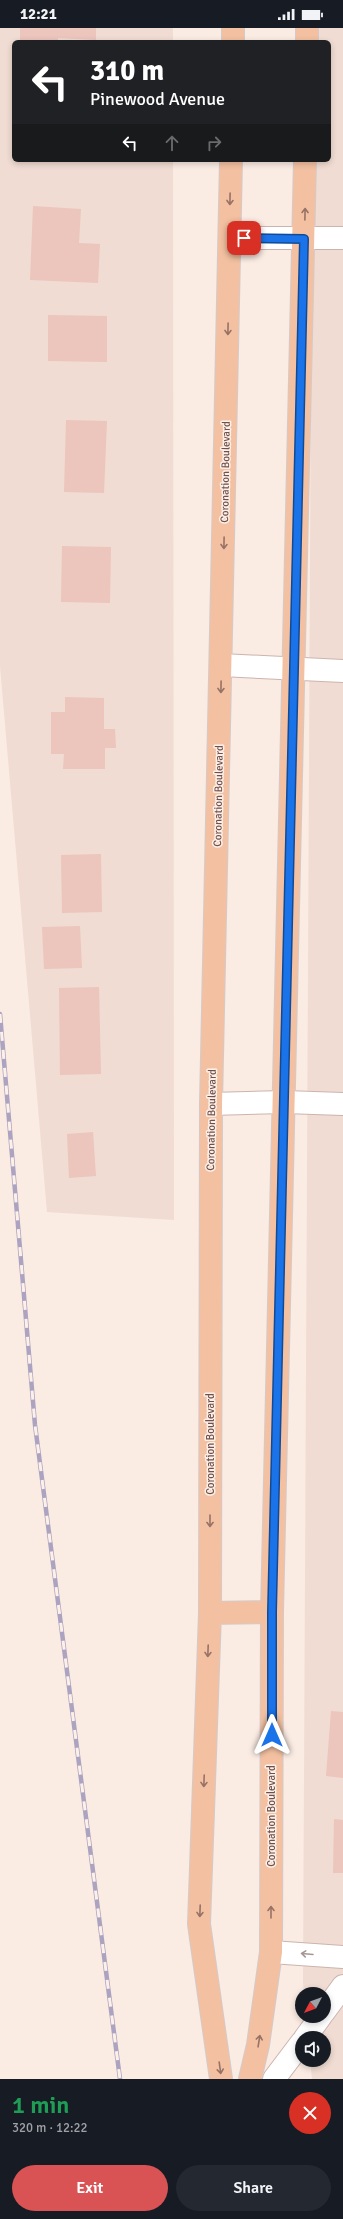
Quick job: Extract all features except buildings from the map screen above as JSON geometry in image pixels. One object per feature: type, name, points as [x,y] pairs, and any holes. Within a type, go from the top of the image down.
[{"type":"main road","points":[[233,28],[233,40]]},
{"type":"main road","points":[[306,40],[307,28]]},
{"type":"main road","name":"Coronation Boulevard","points":[[221,2079],[199,1924],[210,1612],[211,1104],[222,664],[231,162]]},
{"type":"main road","name":"Coronation Boulevard","points":[[250,2079],[258,2045],[271,1952],[272,1612],[295,670],[305,162]]},
{"type":"main road","points":[[210,1612],[272,1612]]},
{"type":"street","points":[[230,238],[343,238]]},
{"type":"street","points":[[222,664],[295,670],[343,671]]},
{"type":"street","points":[[211,1104],[285,1102],[343,1104]]},
{"type":"street","points":[[271,1952],[343,1957]]},
{"type":"street","points":[[331,2002],[343,1986]]},
{"type":"street","points":[[274,2079],[295,2051]]},
{"type":"shaded area","points":[[0,28],[173,28],[173,40],[12,40],[12,162],[173,162],[174,1220],[47,1212],[0,666]]},
{"type":"shaded area","points":[[313,28],[343,28],[343,2079],[312,2079],[311,2067],[331,2067],[331,2031],[307,2031],[307,2023],[331,2023],[331,1987],[303,1987],[303,1982],[312,162],[331,162],[331,40],[313,40]]},
{"type":"railway","points":[[0,1014],[35,1425],[120,2079]]},
{"type":"route","points":[[244,238],[304,239],[272,1612],[272,1735]]}]
